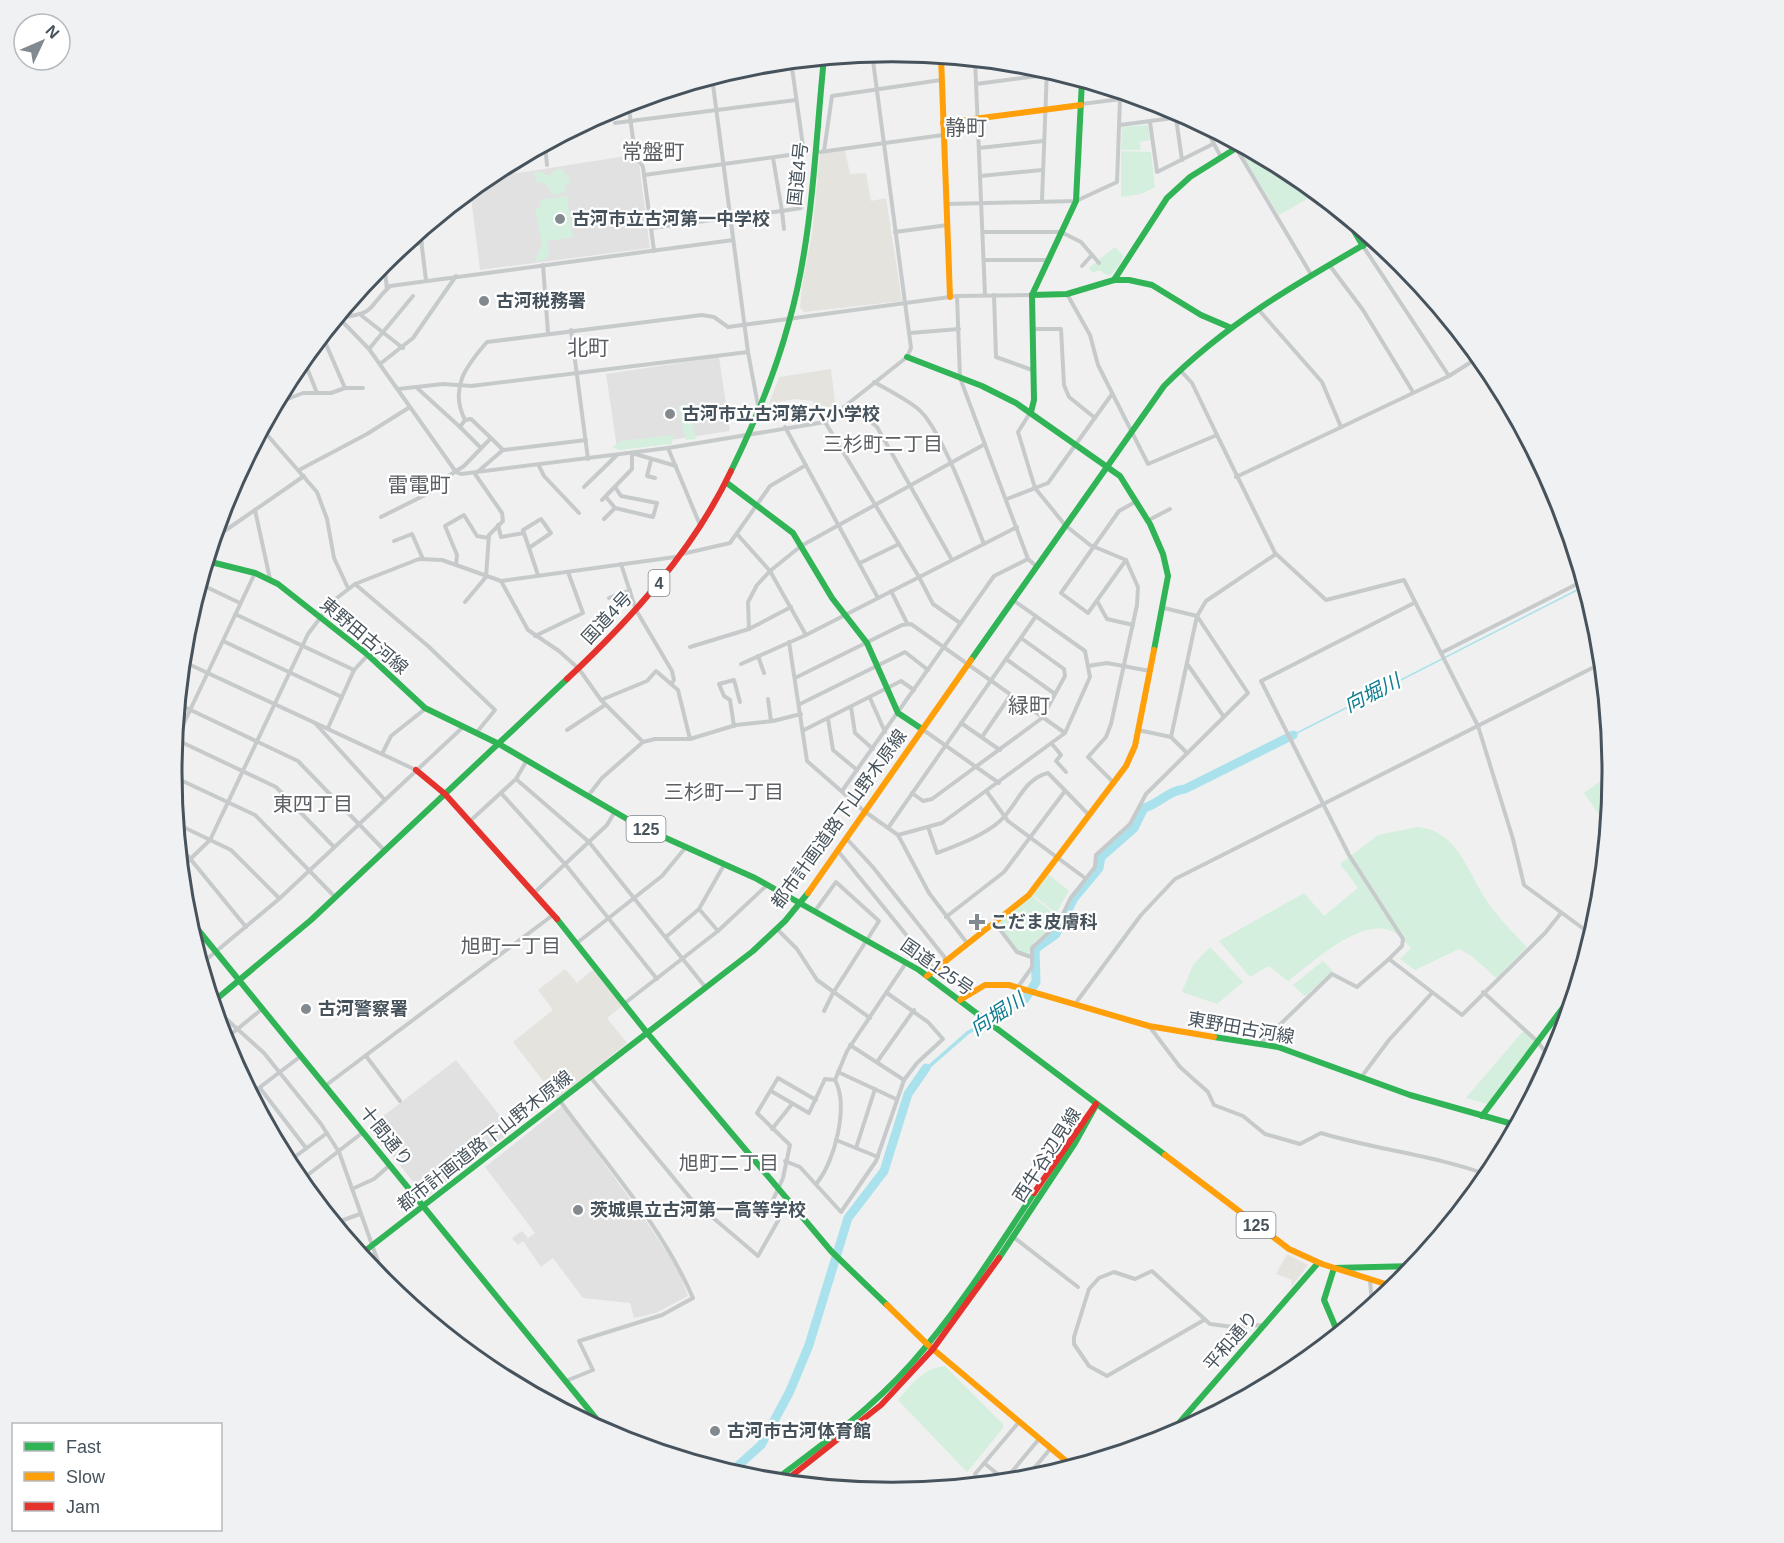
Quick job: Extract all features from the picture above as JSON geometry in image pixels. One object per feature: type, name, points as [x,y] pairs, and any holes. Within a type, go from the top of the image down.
[{"type":"main road","points":[[941,63],[948,225],[954,297]]},
{"type":"main road","name":"国道4号","points":[[219,997],[336,897],[579,669],[636,610],[679,555],[728,483],[760,412],[790,320],[805,242],[823,65]]},
{"type":"main road","points":[[1031,412],[1034,400],[1032,295],[1076,201],[1082,88]]},
{"type":"main road","points":[[944,123],[1081,105]]},
{"type":"main road","points":[[1114,280],[1167,198],[1190,177],[1233,149]]},
{"type":"main road","points":[[1356,235],[1363,246]]},
{"type":"main road","name":"都市計画道路下山野木原線","points":[[368,1250],[648,1034],[777,929],[800,903],[1131,430],[1179,369],[1229,327],[1366,244]]},
{"type":"main road","points":[[1032,295],[1067,294],[1114,280],[1129,280],[1152,285],[1201,315],[1229,327]]},
{"type":"main road","points":[[907,357],[1001,395],[1031,412],[1107,465],[1126,481],[1168,568],[1164,608],[1138,730],[1129,760],[1029,895],[927,976]]},
{"type":"main road","points":[[728,483],[758,503],[786,526],[801,546],[829,593],[867,643],[898,712],[922,729]]},
{"type":"main road","name":"東野田古河線","points":[[214,563],[270,579],[368,655],[425,708],[499,744]]},
{"type":"main road","name":"国道125号","points":[[499,744],[615,812],[767,885],[906,962],[960,1000],[1289,1249],[1318,1263],[1383,1284]]},
{"type":"main road","points":[[416,770],[445,794],[554,915],[648,1034],[778,1191],[831,1251],[933,1350],[1065,1460]]},
{"type":"main road","name":"十間通り","points":[[201,933],[593,1415]]},
{"type":"main road","name":"東野田古河線","points":[[960,1000],[979,988],[992,984],[1020,988],[1149,1026],[1291,1051],[1410,1095],[1509,1123]]},
{"type":"main road","points":[[1482,1116],[1560,1011]]},
{"type":"main road","name":"西牛谷辺見線","points":[[784,1473],[862,1412],[894,1382],[927,1344],[971,1289],[1010,1234],[1096,1104]]},
{"type":"main road","name":"西牛谷辺見線","points":[[794,1474],[867,1417],[933,1350],[975,1294],[1010,1234]]},
{"type":"main road","name":"平和通り","points":[[1183,1418],[1318,1263]]},
{"type":"main road","points":[[1335,1326],[1324,1300],[1334,1268],[1401,1266]]},
{"type":"street","points":[[343,322],[369,349],[456,472],[476,474],[539,466],[668,448],[825,422],[907,357],[911,348],[873,62]]},
{"type":"street","points":[[975,67],[985,295]]},
{"type":"street","points":[[644,176],[806,153],[791,69]]},
{"type":"street","points":[[976,84],[1036,76]]},
{"type":"street","points":[[1042,200],[1046,79]]},
{"type":"street","points":[[941,80],[830,97],[822,151],[944,135]]},
{"type":"street","points":[[713,85],[748,352],[756,405],[760,412]]},
{"type":"street","points":[[947,204],[1076,201],[1117,182],[1120,99],[1081,105]]},
{"type":"street","points":[[615,123],[796,100]]},
{"type":"street","points":[[630,112],[635,153],[642,161],[654,251]]},
{"type":"street","points":[[1120,125],[1170,119]]},
{"type":"street","points":[[1150,122],[1158,172],[1213,144]]},
{"type":"street","points":[[1177,122],[1182,160]]},
{"type":"street","points":[[1210,137],[1221,157]]},
{"type":"street","points":[[979,148],[1043,141]]},
{"type":"street","points":[[546,152],[547,165]]},
{"type":"street","points":[[1243,155],[1312,277]]},
{"type":"street","points":[[773,158],[784,229]]},
{"type":"street","points":[[981,176],[1042,170]]},
{"type":"street","points":[[651,228],[801,208],[802,190]]},
{"type":"street","points":[[895,232],[948,225]]},
{"type":"street","points":[[982,232],[1061,232],[1082,242],[1099,263]]},
{"type":"street","points":[[347,317],[362,316],[370,311],[390,286],[733,240]]},
{"type":"street","points":[[418,243],[422,243],[426,280]]},
{"type":"street","points":[[1363,246],[1449,375]]},
{"type":"street","points":[[1082,266],[1092,255]]},
{"type":"street","points":[[984,260],[1047,260]]},
{"type":"street","points":[[543,266],[548,333]]},
{"type":"street","points":[[1330,266],[1363,310],[1413,392]]},
{"type":"street","points":[[385,274],[387,289]]},
{"type":"street","points":[[380,364],[403,348],[443,298],[456,276]]},
{"type":"street","points":[[1067,294],[1090,335],[1094,356],[1148,464],[1217,435]]},
{"type":"street","points":[[994,295],[996,357],[1032,370]]},
{"type":"street","points":[[465,420],[460,410],[458,387],[465,366],[487,342],[702,315],[714,317],[728,327],[954,297],[1032,295]]},
{"type":"street","points":[[369,349],[413,297]]},
{"type":"street","points":[[954,297],[959,329],[960,378],[1028,560],[1036,566]]},
{"type":"street","points":[[1258,309],[1322,382],[1341,427]]},
{"type":"street","points":[[362,316],[403,348]]},
{"type":"street","points":[[910,333],[959,329]]},
{"type":"street","points":[[1032,329],[1061,329],[1064,385],[1069,397],[1095,418]]},
{"type":"street","points":[[571,330],[588,459]]},
{"type":"street","points":[[326,344],[345,388]]},
{"type":"street","points":[[398,389],[443,384],[458,387],[748,352]]},
{"type":"street","points":[[1236,477],[1449,375],[1471,362]]},
{"type":"street","points":[[308,369],[317,393]]},
{"type":"street","points":[[1179,369],[1192,383],[1236,477],[1276,554],[1326,600],[1404,580],[1478,726],[1513,839],[1524,885],[1584,929]]},
{"type":"street","points":[[874,382],[918,408],[925,416],[951,464],[984,544]]},
{"type":"street","points":[[416,387],[481,448]]},
{"type":"street","points":[[288,399],[303,393],[336,393],[345,388],[363,388]]},
{"type":"street","points":[[1007,499],[1048,483],[1112,394]]},
{"type":"street","points":[[849,403],[878,427],[952,560]]},
{"type":"street","points":[[299,470],[367,434],[411,407]]},
{"type":"street","points":[[1031,412],[1018,432],[1035,488],[1065,525],[1093,547],[1126,560],[1138,588],[1133,625],[1108,733],[1088,757],[1114,783]]},
{"type":"street","points":[[459,427],[465,420],[471,419],[503,450]]},
{"type":"street","points":[[825,422],[920,577],[933,604],[960,623]]},
{"type":"street","points":[[785,427],[878,598]]},
{"type":"street","points":[[267,435],[304,476],[323,502],[334,558],[348,588]]},
{"type":"street","points":[[381,517],[429,492],[433,486],[456,472],[491,438]]},
{"type":"street","points":[[476,474],[503,450],[586,440]]},
{"type":"street","points":[[749,629],[748,602],[757,585],[770,571],[801,546],[986,444]]},
{"type":"street","points":[[668,448],[700,525]]},
{"type":"street","points":[[632,453],[676,466]]},
{"type":"street","points":[[615,487],[621,496],[657,503],[653,517],[615,508],[604,498],[632,469],[632,453]]},
{"type":"street","points":[[584,487],[617,455]]},
{"type":"street","points":[[651,460],[647,476],[655,478]]},
{"type":"street","points":[[188,863],[210,840],[303,646],[321,618],[348,588],[423,559],[435,559],[501,581],[621,564],[668,560],[679,555],[729,543],[776,481],[806,465]]},
{"type":"street","points":[[539,466],[544,476],[579,513]]},
{"type":"street","points":[[465,602],[486,577],[489,538],[493,529],[503,521],[502,513],[476,474]]},
{"type":"street","points":[[224,531],[304,476]]},
{"type":"street","points":[[1126,560],[1088,613],[1061,593],[1119,511],[1137,501]]},
{"type":"street","points":[[604,519],[615,508]]},
{"type":"street","points":[[1147,521],[1170,509]]},
{"type":"street","points":[[255,510],[270,579]]},
{"type":"street","points":[[456,565],[457,555],[445,526],[464,515],[477,536],[489,538]]},
{"type":"street","points":[[529,548],[551,533],[541,519],[523,530],[524,533],[529,548],[538,575]]},
{"type":"street","points":[[498,525],[501,537],[524,533]]},
{"type":"street","points":[[741,664],[806,635],[1017,527]]},
{"type":"street","points":[[394,541],[412,534],[423,559]]},
{"type":"street","points":[[737,534],[770,571],[806,635]]},
{"type":"street","points":[[860,563],[899,544]]},
{"type":"street","points":[[1171,737],[1197,616],[1206,601],[1276,554]]},
{"type":"street","points":[[842,792],[997,573],[1028,560]]},
{"type":"street","points":[[621,564],[636,610],[668,662],[674,680],[671,684]]},
{"type":"street","points":[[535,636],[582,613],[568,572]]},
{"type":"street","points":[[184,722],[255,573]]},
{"type":"street","points":[[501,581],[528,630],[559,651],[579,669],[605,705],[643,742]]},
{"type":"street","points":[[355,584],[428,646],[495,710],[476,734]]},
{"type":"street","points":[[1441,653],[1577,585]]},
{"type":"street","points":[[206,588],[240,603]]},
{"type":"street","points":[[609,598],[630,590]]},
{"type":"street","points":[[891,591],[907,623],[1065,733]]},
{"type":"street","points":[[898,835],[942,824],[1065,733],[1090,676],[1086,651],[1013,600]]},
{"type":"street","points":[[1097,601],[1107,619],[1133,625]]},
{"type":"street","points":[[1260,1044],[1332,974],[1357,987],[1402,946],[1403,939],[1349,855],[1261,681],[1414,603]]},
{"type":"street","points":[[690,647],[749,629],[791,607]]},
{"type":"street","points":[[1020,988],[1031,970],[1032,948],[1057,926],[1085,878],[1095,867],[1096,855],[1130,824],[1146,794],[1248,693],[1197,616],[1164,608]]},
{"type":"street","points":[[235,614],[354,670]]},
{"type":"street","points":[[888,828],[1036,616]]},
{"type":"street","points":[[795,678],[907,623]]},
{"type":"street","points":[[912,793],[924,801],[932,799],[1042,718],[1065,676],[1064,669],[1021,638]]},
{"type":"street","points":[[223,641],[342,698]]},
{"type":"street","points":[[789,642],[807,761],[864,811],[898,835],[929,893],[967,943]]},
{"type":"street","points":[[800,704],[905,652],[928,670]]},
{"type":"street","points":[[328,728],[354,670],[368,655]]},
{"type":"street","points":[[758,656],[764,673]]},
{"type":"street","points":[[1006,659],[1055,694]]},
{"type":"street","points":[[1088,666],[1107,663],[1150,672]]},
{"type":"street","points":[[1187,664],[1224,717]]},
{"type":"street","points":[[191,665],[416,770]]},
{"type":"street","points":[[1075,1004],[1113,951],[1167,886],[1594,667]]},
{"type":"street","points":[[601,700],[646,681],[656,671],[671,684],[680,696],[690,739]]},
{"type":"street","points":[[734,726],[730,700],[724,696],[719,684],[734,680],[740,702]]},
{"type":"street","points":[[804,730],[901,681],[914,690]]},
{"type":"street","points":[[982,737],[1010,696]]},
{"type":"street","points":[[870,698],[885,732]]},
{"type":"street","points":[[768,699],[771,721]]},
{"type":"street","points":[[567,730],[605,705]]},
{"type":"street","points":[[851,707],[855,733],[873,749]]},
{"type":"street","points":[[186,708],[302,764],[385,851]]},
{"type":"street","points":[[382,754],[391,736],[425,708]]},
{"type":"street","points":[[588,796],[602,778],[643,742],[655,739],[690,739],[734,726],[801,714]]},
{"type":"street","points":[[828,719],[833,750],[857,770]]},
{"type":"street","points":[[315,722],[385,800]]},
{"type":"street","points":[[961,723],[1000,750]]},
{"type":"street","points":[[207,959],[279,899],[462,728]]},
{"type":"street","points":[[922,729],[999,783]]},
{"type":"street","points":[[1138,730],[1171,737],[1187,753]]},
{"type":"street","points":[[1052,744],[1061,755],[1056,761],[1066,772]]},
{"type":"street","points":[[183,745],[281,791],[334,847]]},
{"type":"street","points":[[469,822],[516,779],[527,759]]},
{"type":"street","points":[[928,827],[937,852],[988,830],[1004,817],[1021,790],[1044,773],[1048,773],[1090,815]]},
{"type":"street","points":[[516,779],[589,842],[706,988]]},
{"type":"street","points":[[182,781],[255,815],[336,897]]},
{"type":"street","points":[[946,916],[1004,872],[1065,791]]},
{"type":"street","points":[[987,792],[1004,817],[1085,878]]},
{"type":"street","points":[[501,793],[565,864],[657,979]]},
{"type":"street","points":[[534,893],[607,825],[615,812]]},
{"type":"street","points":[[185,828],[239,857],[279,899]]},
{"type":"street","points":[[846,837],[946,959]]},
{"type":"street","points":[[577,943],[662,876],[686,848]]},
{"type":"street","points":[[837,850],[933,969]]},
{"type":"street","points":[[187,855],[246,927]]},
{"type":"street","points":[[666,937],[699,909],[724,864]]},
{"type":"street","points":[[815,911],[836,882],[879,921],[824,1011]]},
{"type":"street","points":[[624,1004],[718,932],[767,885]]},
{"type":"street","points":[[699,909],[718,932]]},
{"type":"street","points":[[1389,959],[1460,1015],[1545,933],[1561,913]]},
{"type":"street","points":[[325,1086],[554,915]]},
{"type":"street","points":[[994,922],[1017,952],[1032,957]]},
{"type":"street","points":[[777,929],[797,949],[817,980],[870,1018]]},
{"type":"street","points":[[816,1184],[826,1168],[836,1140],[842,1094],[835,1080],[838,1072],[850,1045],[906,962]]},
{"type":"street","points":[[1483,992],[1537,1041],[1545,1051]]},
{"type":"street","points":[[785,1161],[800,1167],[841,1212],[878,1157],[904,1080],[917,1063],[943,1039],[914,1010],[887,993]]},
{"type":"street","points":[[1362,1076],[1383,1048],[1431,994]]},
{"type":"street","points":[[232,1033],[262,1008]]},
{"type":"street","points":[[877,1062],[914,1010]]},
{"type":"street","points":[[227,1018],[239,1028],[280,1072],[339,1152],[375,1258]]},
{"type":"street","points":[[1149,1026],[1180,1067],[1208,1092],[1214,1105],[1242,1116],[1265,1134],[1300,1144],[1321,1133],[1440,1159],[1478,1172]]},
{"type":"street","points":[[850,1045],[904,1080]]},
{"type":"street","points":[[257,1090],[301,1056]]},
{"type":"street","points":[[366,1056],[400,1101]]},
{"type":"street","points":[[838,1072],[896,1099]]},
{"type":"street","points":[[591,1078],[691,1199],[758,1256],[779,1219],[768,1211],[778,1191],[790,1145],[757,1113],[778,1078],[816,1101]]},
{"type":"street","points":[[771,1091],[809,1113],[825,1079],[835,1080]]},
{"type":"street","points":[[260,1088],[306,1148]]},
{"type":"street","points":[[856,1148],[875,1089]]},
{"type":"street","points":[[560,1101],[666,1248],[683,1274],[693,1298],[662,1315],[612,1328],[579,1341],[593,1370],[566,1382]]},
{"type":"street","points":[[772,1129],[792,1104]]},
{"type":"street","points":[[308,1175],[363,1132]]},
{"type":"street","points":[[296,1156],[327,1133]]},
{"type":"street","points":[[836,1140],[878,1157]]},
{"type":"street","points":[[352,1189],[374,1179],[390,1165]]},
{"type":"street","points":[[342,1221],[360,1215]]},
{"type":"street","points":[[1010,1234],[1078,1287]]},
{"type":"street","points":[[1204,1320],[1107,1376],[1089,1366],[1074,1344],[1085,1295],[1099,1278],[1114,1272],[1135,1279],[1152,1271],[1204,1320],[1218,1327],[1264,1325]]},
{"type":"street","points":[[1370,1280],[1371,1295]]},
{"type":"street","points":[[976,1476],[984,1462],[1019,1422]]},
{"type":"street","points":[[1014,1471],[1040,1439]]},
{"type":"street","points":[[1035,1467],[1051,1448]]},
{"type":"street","points":[[984,1462],[998,1473]]},
{"type":"shaded area","points":[[845,150],[850,174],[866,173],[871,201],[886,198],[902,301],[804,312],[800,308],[802,287],[812,233],[820,153]]},
{"type":"shaded area","name":"古河市立古河第一中学校","points":[[633,155],[639,163],[650,248],[480,270],[471,200],[509,174]]},
{"type":"shaded area","name":"古河市立古河第六小学校","points":[[719,357],[730,431],[617,448],[606,374]]},
{"type":"shaded area","points":[[831,369],[836,411],[826,418],[825,407],[814,408],[813,401],[795,399],[769,404],[779,377]]},
{"type":"shaded area","points":[[565,969],[577,983],[594,969],[622,1006],[607,1018],[627,1043],[557,1099],[513,1042],[553,1010],[538,990]]},
{"type":"shaded area","points":[[456,1060],[512,1131],[430,1194],[423,1194],[369,1127]]},
{"type":"shaded area","name":"茨城県立古河第一高等学校","points":[[562,1106],[642,1215],[678,1269],[688,1296],[656,1313],[634,1318],[630,1303],[583,1298],[553,1258],[541,1267],[523,1241],[518,1245],[512,1238],[522,1231],[528,1238],[535,1233],[485,1167]]},
{"type":"shaded area","points":[[1287,1254],[1308,1265],[1291,1287],[1292,1280],[1276,1274]]},
{"type":"green space","points":[[1148,125],[1150,140],[1140,142],[1141,150],[1121,150],[1122,127]]},
{"type":"green space","points":[[1121,151],[1151,152],[1155,187],[1141,194],[1121,197]]},
{"type":"green space","points":[[1242,154],[1310,198],[1279,215]]},
{"type":"green space","points":[[557,169],[563,170],[571,182],[566,185],[565,191],[554,196],[546,184],[537,182],[534,173],[540,172],[548,176]]},
{"type":"green space","points":[[567,196],[573,237],[548,241],[549,253],[546,259],[535,262],[542,243],[535,210],[541,207],[540,200]]},
{"type":"green space","points":[[1115,247],[1124,256],[1118,267],[1109,276],[1099,270],[1093,273],[1089,268]]},
{"type":"green space","points":[[687,404],[696,439],[686,440],[678,407]]},
{"type":"green space","points":[[673,435],[672,444],[619,450],[613,447],[621,441]]},
{"type":"green space","points":[[1602,780],[1600,816],[1584,793]]},
{"type":"green space","points":[[1417,827],[1431,830],[1452,844],[1491,907],[1527,947],[1496,978],[1473,957],[1459,949],[1415,970],[1400,959],[1411,948],[1398,935],[1389,930],[1363,931],[1349,937],[1322,954],[1288,981],[1269,966],[1250,977],[1219,941],[1304,893],[1324,916],[1358,888],[1340,864],[1378,835]]},
{"type":"green space","points":[[1048,874],[1069,891],[1056,913],[1033,895]]},
{"type":"green space","points":[[1031,895],[1056,915],[1052,922],[1056,925],[1035,941],[1029,954],[1018,951],[997,923]]},
{"type":"green space","points":[[1210,947],[1243,982],[1217,1004],[1182,992],[1193,965]]},
{"type":"green space","points":[[1323,961],[1333,971],[1305,996],[1293,985]]},
{"type":"green space","points":[[1523,1031],[1536,1041],[1503,1085],[1495,1106],[1466,1098]]},
{"type":"green space","points":[[945,1366],[1003,1424],[1003,1428],[967,1472],[898,1400],[924,1374]]},
{"type":"water","points":[[1031,988],[1034,989],[1022,1005],[969,1034],[921,1076],[918,1074],[967,1031],[1020,1003]]},
{"type":"waterway","name":"向堀川","points":[[1293,735],[1578,589]]},
{"type":"waterway","name":"向堀川","points":[[1025,999],[1036,982],[1035,949],[1056,934],[1074,898],[1099,868],[1101,857],[1134,828],[1144,808],[1293,735]]},
{"type":"waterway","name":"向堀川","points":[[739,1465],[761,1445],[790,1391],[809,1345],[848,1218],[884,1171],[908,1094],[926,1068]]},
{"type":"traffic: fast","points":[[731,471],[771,379],[797,290],[812,191],[823,65]]},
{"type":"traffic: fast","points":[[1031,412],[1034,400],[1032,295],[1076,201],[1082,88]]},
{"type":"traffic: fast","points":[[1114,280],[1167,198],[1190,177],[1233,150]]},
{"type":"traffic: fast","points":[[1356,235],[1363,246]]},
{"type":"traffic: fast","points":[[971,660],[1164,386],[1187,364],[1237,324],[1291,288],[1366,244]]},
{"type":"traffic: fast","points":[[1032,295],[1067,294],[1114,280],[1129,280],[1152,285],[1201,315],[1229,327]]},
{"type":"traffic: fast","points":[[907,357],[982,386],[1016,403],[1120,476],[1150,524],[1163,554],[1168,576],[1154,650]]},
{"type":"traffic: fast","points":[[727,483],[793,533],[832,598],[867,643],[898,713],[922,729]]},
{"type":"traffic: fast","points":[[214,563],[255,573],[278,584],[368,655],[425,708],[499,744]]},
{"type":"traffic: fast","points":[[219,997],[311,920],[567,679]]},
{"type":"traffic: fast","points":[[499,744],[639,826],[755,878],[919,970],[1165,1155]]},
{"type":"traffic: fast","points":[[367,1249],[753,951],[785,921],[808,893]]},
{"type":"traffic: fast","points":[[557,919],[648,1034],[831,1251],[887,1305]]},
{"type":"traffic: fast","points":[[201,934],[593,1415]]},
{"type":"traffic: fast","points":[[1482,1116],[1559,1013]]},
{"type":"traffic: fast","points":[[1214,1037],[1278,1047],[1410,1095],[1509,1123]]},
{"type":"traffic: fast","points":[[999,1258],[1075,1143],[1095,1107]]},
{"type":"traffic: fast","points":[[785,1473],[863,1411],[911,1364],[960,1302],[1034,1193]]},
{"type":"traffic: fast","points":[[1183,1418],[1318,1263]]},
{"type":"traffic: fast","points":[[1335,1326],[1324,1300],[1334,1268],[1401,1266]]},
{"type":"traffic: slow","points":[[941,63],[950,297]]},
{"type":"traffic: slow","points":[[943,123],[1081,105]]},
{"type":"traffic: slow","points":[[927,976],[1029,895],[1126,766],[1135,746],[1154,650]]},
{"type":"traffic: slow","points":[[808,893],[971,660]]},
{"type":"traffic: slow","points":[[960,1000],[985,985],[1009,985],[1149,1026],[1214,1037]]},
{"type":"traffic: slow","points":[[1165,1155],[1289,1249],[1322,1264],[1384,1283]]},
{"type":"traffic: slow","points":[[887,1305],[927,1344],[1065,1460]]},
{"type":"traffic: jam","points":[[567,679],[637,608],[659,582],[698,529],[731,471]]},
{"type":"traffic: jam","points":[[416,770],[445,794],[557,919]]},
{"type":"traffic: jam","points":[[1034,1193],[1096,1104]]},
{"type":"traffic: jam","points":[[794,1474],[881,1405],[933,1349],[999,1258]]},
{"type":"place","name":"古河市立古河第一中学校","points":[[560,219]]},
{"type":"place","name":"古河税務署","points":[[484,301]]},
{"type":"place","name":"古河市立古河第六小学校","points":[[670,414]]},
{"type":"place","name":"こだま皮膚科","points":[[977,922]]},
{"type":"place","name":"古河警察署","points":[[306,1009]]},
{"type":"place","name":"茨城県立古河第一高等学校","points":[[578,1210]]},
{"type":"place","name":"古河市古河体育館","points":[[715,1431]]},
{"type":"district","name":"静町","points":[[966,128]]},
{"type":"district","name":"常盤町","points":[[653,152]]},
{"type":"district","name":"北町","points":[[588,348]]},
{"type":"district","name":"三杉町二丁目","points":[[883,444]]},
{"type":"district","name":"雷電町","points":[[419,485]]},
{"type":"district","name":"緑町","points":[[1029,706]]},
{"type":"district","name":"三杉町一丁目","points":[[724,792]]},
{"type":"district","name":"東四丁目","points":[[313,804]]},
{"type":"district","name":"旭町一丁目","points":[[511,946]]},
{"type":"district","name":"旭町二丁目","points":[[729,1163]]}]
